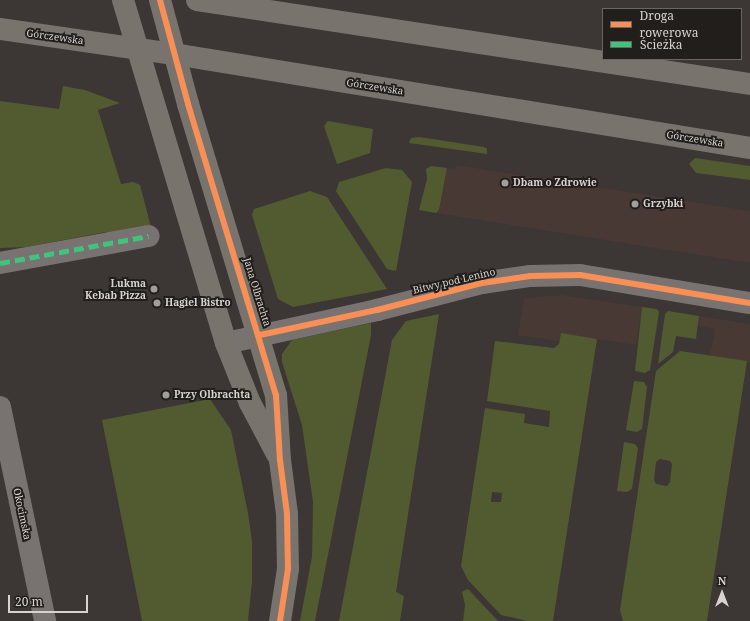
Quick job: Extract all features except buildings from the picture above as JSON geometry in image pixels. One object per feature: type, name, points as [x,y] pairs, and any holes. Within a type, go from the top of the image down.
[{"type":"main road","name":"Jana Olbrachta","points":[[123,0],[226,343],[250,402],[280,460]]},
{"type":"main road","name":"Jana Olbrachta","points":[[160,0],[174,54],[260,335],[276,395],[280,460],[287,514],[288,570],[280,621]]},
{"type":"main road","points":[[197,0],[750,84]]},
{"type":"main road","name":"Górczewska","points":[[0,30],[174,54],[750,148]]},
{"type":"street","points":[[0,263],[149,236]]},
{"type":"street","name":"Bitwy pod Lenino","points":[[226,343],[377,310],[482,283],[530,276],[580,275],[750,303]]},
{"type":"street","name":"Okocimska","points":[[0,407],[45,621]]},
{"type":"shaded area","points":[[456,165],[750,211],[750,263],[436,213],[439,210],[447,168],[455,170]]},
{"type":"shaded area","points":[[562,295],[642,307],[636,345],[597,339],[596,347],[518,335],[524,298]]},
{"type":"shaded area","points":[[699,316],[750,324],[750,362],[710,356],[715,329],[698,326]]},
{"type":"green space","points":[[63,86],[85,90],[120,103],[98,110],[121,184],[133,182],[140,185],[151,227],[107,235],[106,232],[26,247],[0,248],[0,101],[59,109]]},
{"type":"green space","points":[[328,121],[373,129],[370,153],[337,164],[324,126]]},
{"type":"green space","points":[[419,137],[484,147],[487,149],[487,154],[409,143],[411,138]]},
{"type":"green space","points":[[695,158],[750,166],[750,180],[696,173],[689,164]]},
{"type":"green space","points":[[431,166],[447,168],[439,210],[436,213],[419,210],[427,179],[426,169]]},
{"type":"green space","points":[[386,168],[402,170],[412,182],[396,271],[387,269],[336,191],[339,182]]},
{"type":"green space","points":[[310,191],[327,197],[387,289],[293,307],[278,299],[252,215],[254,209]]},
{"type":"green space","points":[[642,307],[657,309],[659,312],[650,370],[645,373],[635,371]]},
{"type":"green space","points":[[668,311],[699,316],[696,339],[676,336],[673,352],[658,364],[665,314]]},
{"type":"green space","points":[[439,314],[396,592],[404,596],[400,621],[339,621],[392,340],[406,321]]},
{"type":"green space","points":[[371,323],[371,335],[315,621],[300,621],[312,557],[313,502],[302,425],[282,362],[282,354],[292,340]]},
{"type":"green space","points":[[561,333],[597,339],[553,621],[527,621],[501,615],[468,580],[461,566],[485,408],[525,414],[524,423],[549,427],[550,411],[487,401],[495,341],[554,348],[559,344]],"holes":[[[492,492],[502,493],[501,502],[491,502]]]},
{"type":"green space","points":[[680,351],[747,361],[707,621],[623,621],[620,610],[656,371]],"holes":[[[660,459],[670,461],[672,464],[670,482],[667,486],[656,484],[654,480],[656,462]]]},
{"type":"green space","points":[[634,381],[644,382],[647,387],[642,429],[637,432],[626,430]]},
{"type":"green space","points":[[210,399],[231,430],[248,513],[252,541],[252,582],[248,621],[142,621],[102,420]]},
{"type":"green space","points":[[624,442],[635,444],[638,448],[632,489],[627,492],[617,491]]},
{"type":"green space","points":[[467,589],[498,621],[463,621],[465,605],[462,592]]},
{"type":"marked path","points":[[0,263],[149,236]]},
{"type":"cycle path","points":[[160,0],[188,104],[276,395],[280,460],[287,514],[288,569],[280,621]]},
{"type":"cycle path","points":[[260,335],[377,310],[482,283],[530,276],[580,275],[750,303]]},
{"type":"place","name":"Dbam o Zdrowie","points":[[505,183]]},
{"type":"place","name":"Grzybki","points":[[635,204]]},
{"type":"place","name":"Lukma Kebab Pizza","points":[[154,289]]},
{"type":"place","name":"Hagiel Bistro","points":[[157,303]]},
{"type":"place","name":"Przy Olbrachta","points":[[166,395]]}]
